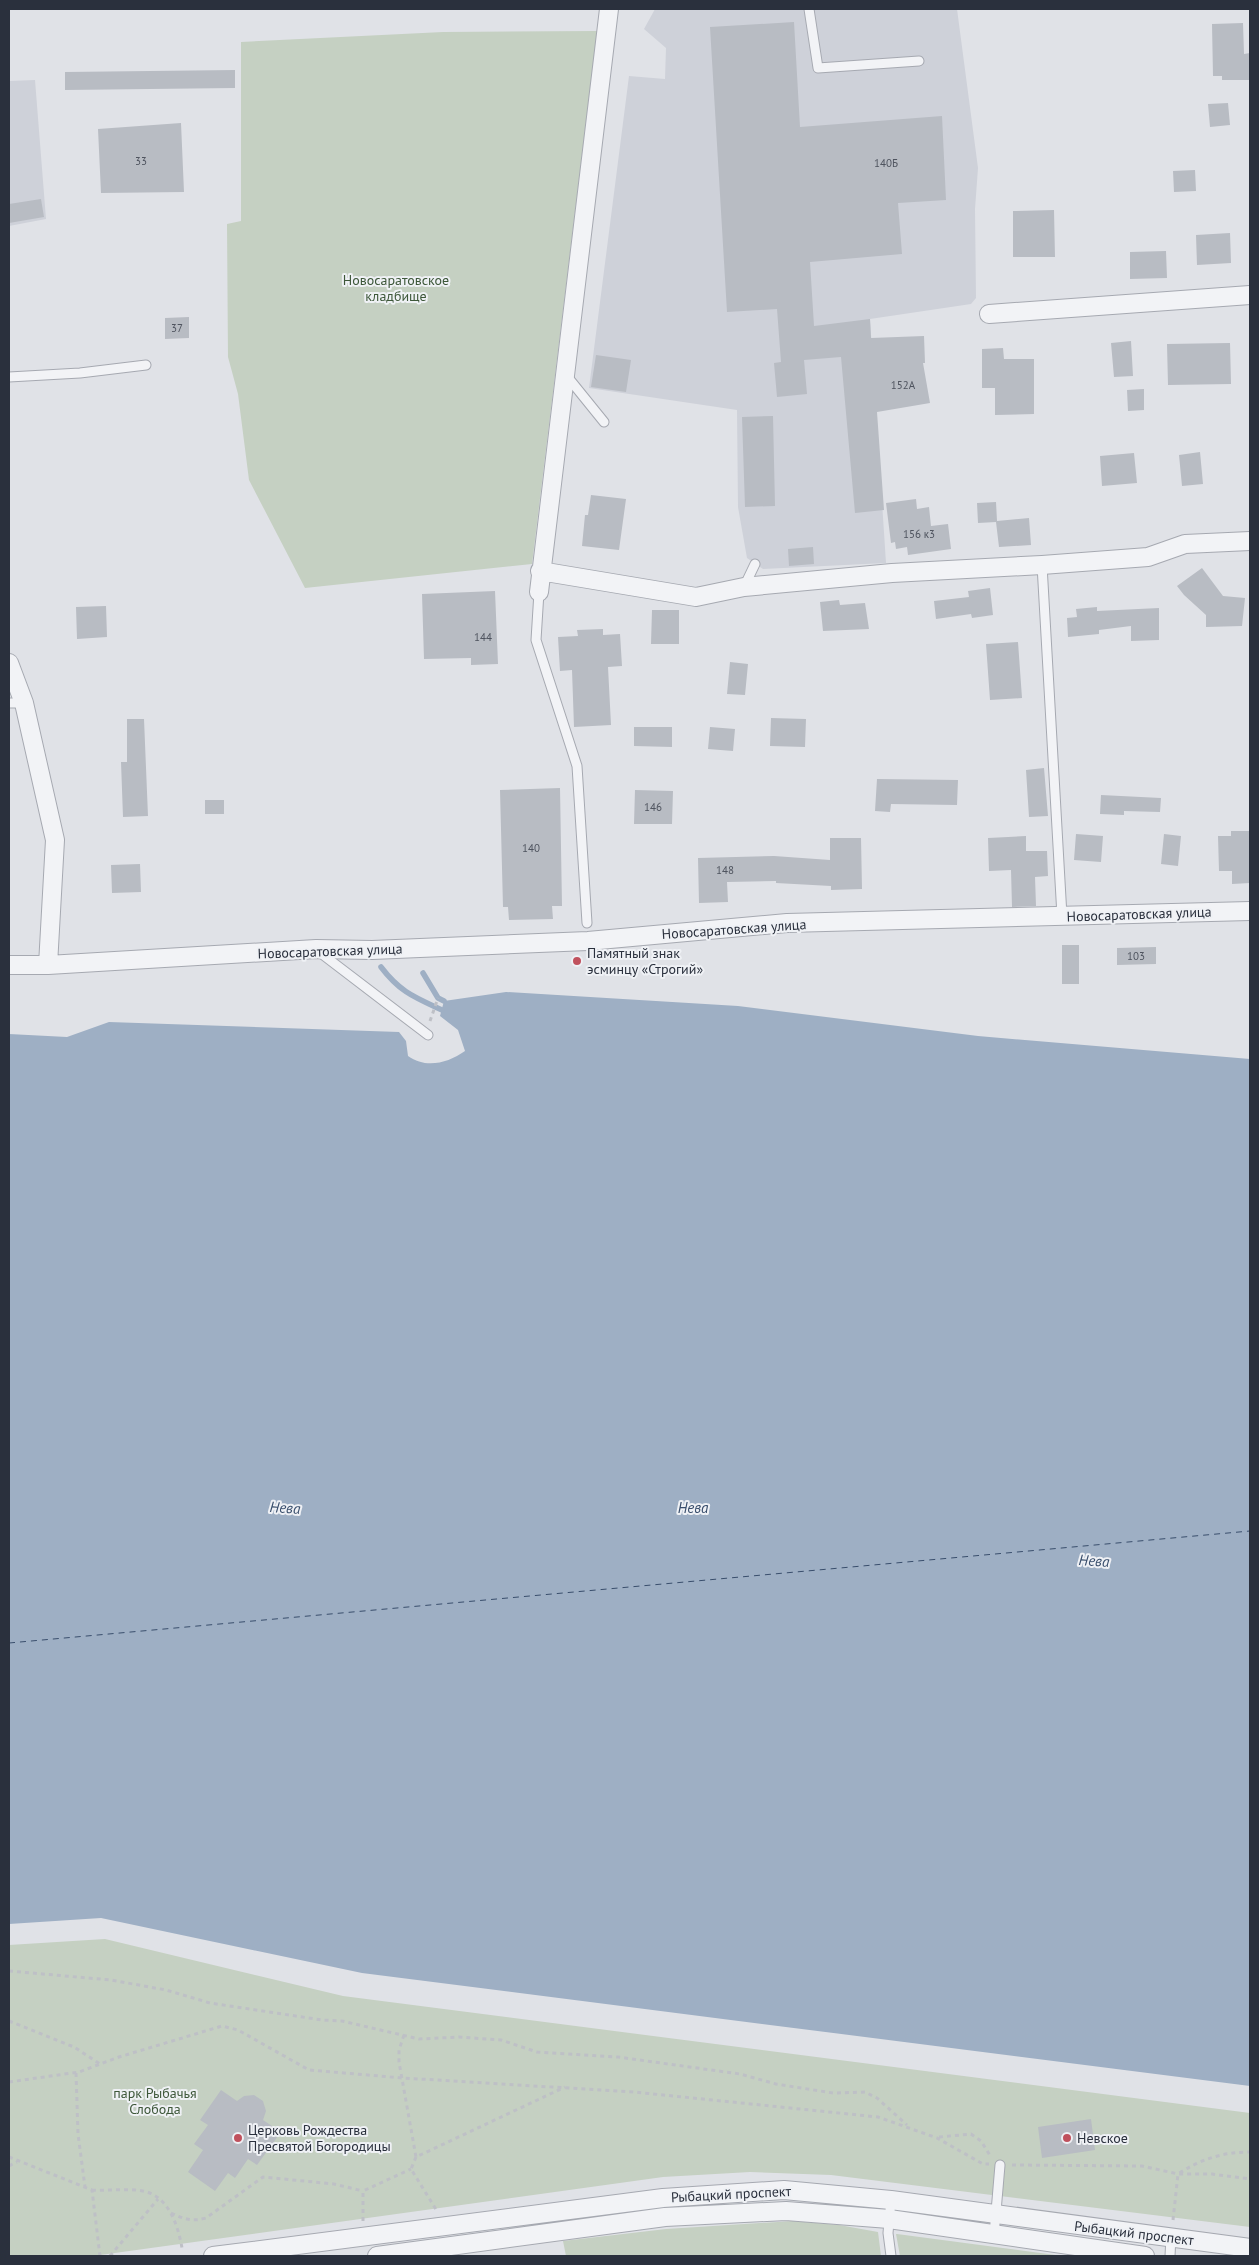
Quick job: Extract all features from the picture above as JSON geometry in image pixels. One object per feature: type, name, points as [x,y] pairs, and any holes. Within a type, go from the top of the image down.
[{"type":"street","points":[[539,592],[609,9]]},
{"type":"street","points":[[989,314],[1250,295]]},
{"type":"street","points":[[540,572],[696,597],[744,587],[892,573],[1148,557],[1185,544],[1250,541]]},
{"type":"street","points":[[9,663],[16,703],[55,840],[48,965]]},
{"type":"street","name":"Новосаратовская улица","points":[[9,965],[48,965],[316,949],[372,950],[588,941],[788,923],[1250,911]]},
{"type":"street","name":"Рыбацкий проспект","points":[[213,2256],[663,2198],[747,2191],[823,2193],[891,2200],[997,2215],[1172,2230],[1250,2248]]},
{"type":"street","name":"Рыбацкий проспект","points":[[377,2256],[403,2254],[665,2217],[728,2212],[820,2212],[889,2219],[1145,2256]]},
{"type":"street","points":[[389,2232],[403,2254]]},
{"type":"street","points":[[381,2256],[389,2232]]},
{"type":"lane","points":[[809,9],[818,68],[919,61]]},
{"type":"lane","points":[[9,378],[80,373],[146,365]]},
{"type":"lane","points":[[565,374],[604,422]]},
{"type":"lane","points":[[744,587],[755,564]]},
{"type":"lane","points":[[1042,565],[1062,916]]},
{"type":"lane","points":[[539,592],[536,640],[577,766],[587,923]]},
{"type":"lane","points":[[316,949],[428,1035]]},
{"type":"lane","points":[[994,2235],[1000,2165]]},
{"type":"lane","points":[[891,2200],[889,2219],[891,2256]]},
{"type":"lane","points":[[1170,2256],[1172,2230]]},
{"type":"path","points":[[431,1016],[438,998]]},
{"type":"path","points":[[9,1971],[111,1980],[166,1990],[210,2002],[322,2020],[342,2021],[428,2040],[459,2037],[501,2040],[537,2052],[618,2057],[740,2074],[776,2084],[833,2093],[865,2092],[878,2098],[908,2126]]},
{"type":"path","points":[[9,2021],[74,2047],[101,2064]]},
{"type":"path","points":[[9,2082],[76,2073],[222,2026],[238,2030],[309,2070],[403,2078],[566,2087],[878,2117],[908,2126],[937,2138],[983,2164]]},
{"type":"path","points":[[171,2213],[183,2219],[194,2221],[206,2218],[263,2177],[334,2184],[363,2191],[411,2169],[416,2158],[399,2062],[404,2035]]},
{"type":"path","points":[[76,2073],[78,2134],[86,2188]]},
{"type":"path","points":[[416,2158],[566,2087]]},
{"type":"path","points":[[937,2138],[972,2134],[981,2141],[989,2152],[994,2165],[1142,2166],[1178,2174],[1212,2174],[1250,2179]]},
{"type":"path","points":[[1178,2174],[1196,2162],[1212,2156],[1231,2152],[1250,2152]]},
{"type":"path","points":[[9,2157],[17,2162],[92,2190],[144,2191],[158,2199],[171,2213],[178,2227],[182,2248]]},
{"type":"path","points":[[9,2166],[17,2162]]},
{"type":"path","points":[[411,2169],[438,2211]]},
{"type":"path","points":[[1172,2230],[1178,2174]]},
{"type":"path","points":[[92,2190],[100,2256]]},
{"type":"path","points":[[363,2191],[363,2222]]},
{"type":"path","points":[[110,2256],[158,2199]]},
{"type":"shaded area","points":[[655,9],[957,9],[978,168],[975,209],[976,298],[971,304],[870,319],[886,563],[763,569],[747,558],[738,507],[737,410],[589,388],[629,76],[665,79],[666,48],[644,29]]},
{"type":"shaded area","points":[[35,80],[46,219],[9,226],[9,81]]},
{"type":"green space","name":"Новосаратовское кладбище","points":[[597,31],[532,564],[305,588],[249,480],[238,394],[228,357],[227,224],[241,221],[241,42],[443,32]]},
{"type":"green space","name":"парк Рыбачья Слобода","points":[[105,1939],[343,1996],[1250,2113],[1250,2227],[831,2175],[750,2172],[663,2177],[93,2256],[9,2256],[9,1945]]},
{"type":"green space","points":[[793,2221],[839,2225],[878,2232],[881,2256],[566,2256],[563,2241],[666,2229]]},
{"type":"green space","points":[[897,2234],[1063,2256],[900,2256]]},
{"type":"water","name":"Нева","points":[[506,992],[738,1006],[978,1036],[1250,1059],[1250,2086],[362,1973],[101,1918],[9,1924],[9,1034],[67,1037],[109,1022],[399,1032],[406,1041],[408,1056],[422,1062],[437,1063],[451,1059],[465,1051],[458,1030],[440,1016],[444,1001]]},
{"type":"building","points":[[794,22],[800,127],[942,116],[946,200],[898,203],[902,254],[810,262],[814,326],[870,319],[871,338],[924,336],[925,363],[923,363],[930,403],[877,412],[884,510],[855,513],[841,357],[804,360],[807,394],[777,397],[774,363],[781,362],[777,309],[727,312],[710,27]]},
{"type":"building","points":[[1243,23],[1244,54],[1250,53],[1250,80],[1222,80],[1222,76],[1213,76],[1212,24]]},
{"type":"building","points":[[235,70],[235,88],[65,90],[65,72]]},
{"type":"building","points":[[1228,103],[1230,125],[1210,127],[1208,104]]},
{"type":"building","points":[[181,123],[184,192],[101,193],[98,129]]},
{"type":"building","points":[[1195,170],[1196,191],[1174,192],[1173,171]]},
{"type":"building","points":[[41,199],[44,217],[9,223],[9,204]]},
{"type":"building","points":[[1054,210],[1055,257],[1013,257],[1013,211]]},
{"type":"building","points":[[1230,233],[1231,263],[1197,265],[1196,235]]},
{"type":"building","points":[[1166,251],[1167,278],[1130,279],[1130,252]]},
{"type":"building","points":[[189,317],[189,338],[165,339],[165,318]]},
{"type":"building","points":[[1131,341],[1133,376],[1114,377],[1111,343]]},
{"type":"building","points":[[1230,343],[1231,384],[1168,385],[1167,344]]},
{"type":"building","points":[[1003,348],[1004,359],[1034,359],[1034,414],[995,415],[995,388],[982,388],[982,349]]},
{"type":"building","points":[[596,355],[631,360],[626,392],[591,387]]},
{"type":"building","points":[[1144,389],[1144,410],[1128,411],[1127,390]]},
{"type":"building","points":[[773,416],[775,506],[745,507],[742,417]]},
{"type":"building","points":[[1200,452],[1203,484],[1182,486],[1179,455]]},
{"type":"building","points":[[1134,453],[1137,483],[1102,486],[1100,456]]},
{"type":"building","points":[[591,495],[626,499],[619,550],[582,546],[585,515],[588,515]]},
{"type":"building","points":[[916,499],[917,509],[929,507],[931,526],[948,524],[951,549],[908,555],[907,547],[896,549],[895,542],[891,543],[886,503]]},
{"type":"building","points":[[996,502],[997,521],[1029,518],[1031,545],[999,547],[996,522],[978,523],[977,503]]},
{"type":"building","points":[[813,547],[814,564],[789,566],[788,549]]},
{"type":"building","points":[[1202,568],[1223,596],[1245,598],[1242,626],[1206,627],[1206,615],[1177,586]]},
{"type":"building","points":[[990,588],[993,615],[972,618],[971,614],[936,619],[934,601],[969,597],[968,591]]},
{"type":"building","points":[[495,591],[498,664],[471,665],[471,658],[424,659],[422,594]]},
{"type":"building","points":[[839,600],[840,605],[865,603],[869,629],[823,631],[820,602]]},
{"type":"building","points":[[106,606],[107,637],[77,639],[76,607]]},
{"type":"building","points":[[1097,607],[1097,611],[1159,608],[1159,640],[1131,641],[1131,626],[1099,630],[1099,634],[1068,637],[1067,618],[1077,617],[1076,609]]},
{"type":"building","points":[[652,610],[679,610],[679,644],[651,644]]},
{"type":"building","points":[[603,629],[603,635],[620,634],[622,666],[608,667],[611,725],[574,727],[572,670],[560,671],[558,637],[578,636],[577,630]]},
{"type":"building","points":[[1018,642],[1022,698],[990,700],[986,644]]},
{"type":"building","points":[[730,662],[748,664],[745,695],[727,694]]},
{"type":"building","points":[[771,718],[806,719],[805,747],[770,746]]},
{"type":"building","points":[[127,719],[144,719],[148,816],[123,817],[121,762],[127,762]]},
{"type":"building","points":[[634,727],[672,727],[672,747],[634,746]]},
{"type":"building","points":[[710,727],[735,729],[733,751],[708,749]]},
{"type":"building","points":[[1044,768],[1048,816],[1029,817],[1026,770]]},
{"type":"building","points":[[877,779],[958,780],[957,805],[891,804],[890,812],[875,811]]},
{"type":"building","points":[[560,788],[562,906],[552,906],[553,919],[509,920],[508,907],[503,907],[500,790]]},
{"type":"building","points":[[635,790],[673,791],[672,824],[634,824]]},
{"type":"building","points":[[1101,795],[1161,798],[1160,812],[1124,811],[1124,815],[1100,814]]},
{"type":"building","points":[[205,800],[224,800],[224,814],[205,814]]},
{"type":"building","points":[[1231,831],[1249,831],[1250,883],[1232,884],[1232,871],[1219,871],[1218,836],[1231,836]]},
{"type":"building","points":[[1076,834],[1103,836],[1101,862],[1074,860]]},
{"type":"building","points":[[1164,834],[1181,836],[1178,866],[1161,864]]},
{"type":"building","points":[[1026,836],[1026,851],[1047,851],[1048,876],[1035,877],[1036,906],[1012,907],[1011,870],[989,871],[988,838]]},
{"type":"building","points":[[830,838],[861,838],[862,889],[831,890],[831,886],[776,883],[776,881],[727,882],[728,902],[699,903],[698,858],[774,856],[830,860]]},
{"type":"building","points":[[140,864],[141,892],[112,893],[111,865]]},
{"type":"building","points":[[1062,945],[1079,945],[1079,984],[1062,984]]},
{"type":"building","points":[[1156,947],[1156,964],[1117,965],[1117,948]]},
{"type":"building","name":"Церковь Рождества Пресвятой Богородицы","points":[[221,2090],[237,2101],[244,2096],[254,2095],[263,2101],[266,2111],[263,2120],[281,2132],[257,2165],[248,2159],[235,2178],[228,2173],[215,2191],[188,2172],[203,2150],[194,2144],[208,2125],[200,2120]]},
{"type":"building","name":"Невское","points":[[1091,2119],[1095,2150],[1042,2158],[1038,2127]]},
{"type":"waterway","points":[[381,967],[408,993],[442,1010]]},
{"type":"waterway","points":[[423,973],[438,998],[444,1001]]},
{"type":"ferry route","points":[[9,1643],[1250,1531]]},
{"type":"place","name":"Памятный знак эсминцу «Строгий»","points":[[577,961]]},
{"type":"place","name":"Церковь Рождества Пресвятой Богородицы","points":[[238,2138]]},
{"type":"place","name":"Невское","points":[[1067,2138]]}]
